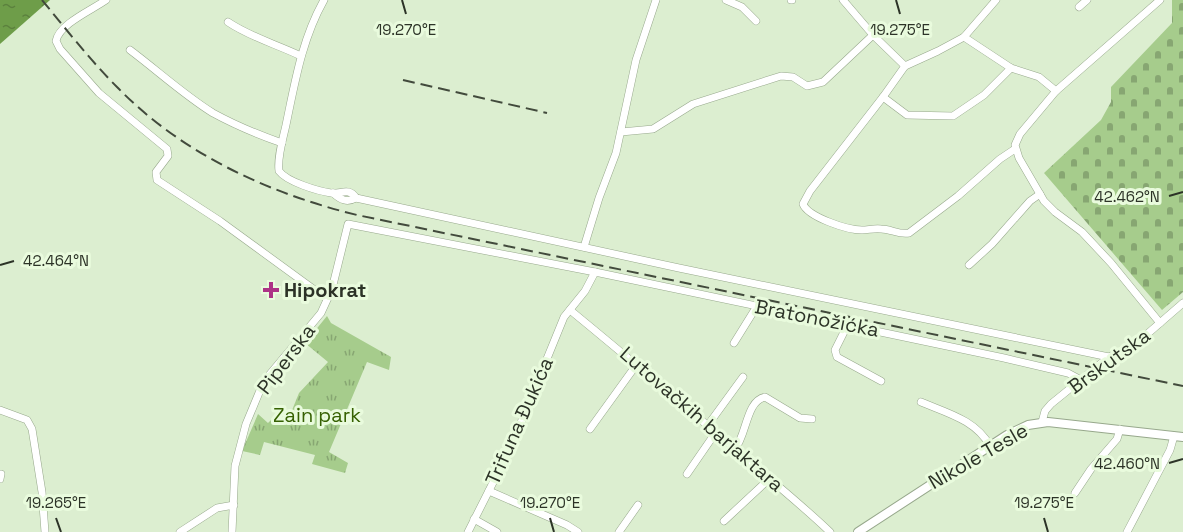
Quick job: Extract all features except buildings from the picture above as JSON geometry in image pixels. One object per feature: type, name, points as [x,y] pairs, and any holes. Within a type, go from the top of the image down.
[{"type":"street","points":[[106,0],[72,21],[57,34],[56,41],[60,49],[99,93],[167,149],[168,156],[156,172],[158,180],[220,221],[327,300]]},
{"type":"street","points":[[324,0],[311,22],[301,56],[282,143],[279,167],[281,174],[293,181],[333,193],[347,191],[353,193],[356,198],[679,268],[1109,357]]},
{"type":"street","points":[[584,247],[616,153],[636,60],[656,0]]},
{"type":"street","points":[[726,0],[742,7],[756,21]]},
{"type":"street","points":[[843,0],[873,35],[905,66]]},
{"type":"street","points":[[996,0],[964,37],[905,66],[803,201],[804,207],[809,213],[854,229],[882,229],[903,234],[909,233],[1015,149]]},
{"type":"street","points":[[1079,6],[1087,0]]},
{"type":"street","points":[[1160,0],[1056,92],[1017,137],[1015,149],[1040,194],[1051,208],[1082,232],[1111,263],[1160,323]]},
{"type":"street","points":[[228,22],[244,33],[279,45],[301,56]]},
{"type":"street","points":[[621,132],[653,129],[693,104],[782,76],[793,77],[807,86],[823,82],[873,35]]},
{"type":"street","points":[[964,37],[1011,68],[1039,77],[1056,92]]},
{"type":"street","points":[[130,50],[189,97],[215,114],[282,143]]},
{"type":"street","points":[[883,98],[907,115],[953,116],[984,95],[1011,68]]},
{"type":"street","points":[[969,265],[992,244],[1030,201],[1040,194]]},
{"type":"street","name":"Piperska","points":[[232,532],[235,466],[246,424],[254,403],[270,374],[321,313],[332,289],[348,222],[595,272]]},
{"type":"street","points":[[570,310],[585,291],[595,272]]},
{"type":"street","name":"Bratonožićka","points":[[595,272],[848,324],[1068,373],[1081,380]]},
{"type":"street","name":"Brskutska","points":[[1042,422],[1047,408],[1109,357],[1138,342],[1183,303]]},
{"type":"street","points":[[734,343],[757,306]]},
{"type":"street","name":"Lutovačkih barjaktara","points":[[570,310],[637,364],[796,500],[830,532]]},
{"type":"street","name":"Trifuna Đukića","points":[[468,532],[511,447],[564,317],[570,310]]},
{"type":"street","points":[[848,324],[835,350],[837,357],[881,381]]},
{"type":"street","points":[[590,429],[637,364]]},
{"type":"street","points":[[708,425],[743,376]]},
{"type":"street","points":[[735,449],[746,429],[753,404],[759,398],[765,397],[800,418],[812,419]]},
{"type":"street","points":[[921,402],[965,420],[984,435],[990,446]]},
{"type":"street","points":[[0,410],[27,420],[32,429],[42,492],[45,532]]},
{"type":"street","name":"Nikole Tesle","points":[[858,532],[1022,427],[1042,422],[1072,423],[1179,437]]},
{"type":"street","points":[[1075,493],[1091,469],[1117,439],[1120,429]]},
{"type":"street","points":[[687,474],[716,432]]},
{"type":"street","points":[[1127,532],[1179,437]]},
{"type":"street","points":[[724,521],[769,478]]},
{"type":"street","points":[[489,491],[578,532]]},
{"type":"street","points":[[180,532],[217,508],[234,505]]},
{"type":"street","points":[[619,532],[638,505]]},
{"type":"street","points":[[474,519],[498,532]]},
{"type":"green space","points":[[1172,0],[1183,0],[1183,292],[1162,310],[1044,173],[1101,120],[1111,102],[1111,87],[1172,23]]},
{"type":"green space","name":"Zain park","points":[[327,316],[331,323],[391,357],[389,370],[367,362],[329,452],[348,463],[345,473],[312,464],[315,455],[264,442],[260,455],[242,451],[258,414],[268,423],[272,419],[286,425],[299,393],[328,362],[305,343]]},
{"type":"water","points":[[0,0],[50,0],[0,44]]},
{"type":"railway","points":[[42,0],[107,77],[142,111],[169,132],[227,168],[323,206],[357,215],[1183,386]]},
{"type":"railway","points":[[403,80],[547,113]]},
{"type":"place","name":"Hipokrat","points":[[271,290]]}]
